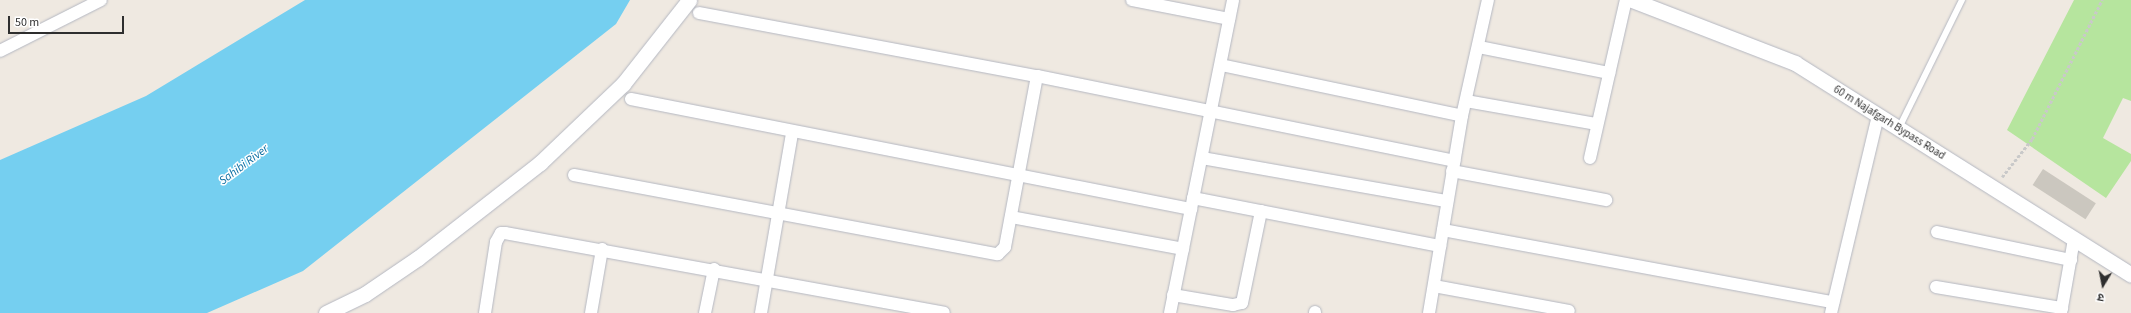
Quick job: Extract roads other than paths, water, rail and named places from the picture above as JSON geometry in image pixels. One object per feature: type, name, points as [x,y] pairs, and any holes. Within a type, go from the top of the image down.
[{"type":"street","points":[[0,51],[101,0]]},
{"type":"street","points":[[326,313],[365,294],[418,258],[540,163],[623,84],[689,0]]},
{"type":"street","points":[[1132,0],[1229,19]]},
{"type":"street","points":[[1170,313],[1233,0]]},
{"type":"street","points":[[1429,313],[1462,116],[1488,0]]},
{"type":"street","points":[[1590,158],[1626,0]]},
{"type":"street","name":"60 m Najafgarh Bypass Road","points":[[1632,0],[1786,58],[2131,274]]},
{"type":"street","points":[[698,13],[1037,76],[1211,112],[1606,200]]},
{"type":"street","points":[[1478,47],[1609,73]]},
{"type":"street","points":[[1221,65],[1462,116]]},
{"type":"street","points":[[574,175],[778,215],[998,254],[1005,247],[1037,76]]},
{"type":"street","points":[[631,99],[792,133],[1018,177],[1192,204],[1261,211],[1440,246]]},
{"type":"street","points":[[1466,100],[1597,124]]},
{"type":"street","points":[[1443,230],[1832,308],[1878,116]]},
{"type":"street","points":[[761,313],[792,133]]},
{"type":"street","points":[[1202,158],[1447,201]]},
{"type":"street","points":[[1173,295],[1233,305],[1242,303],[1261,211]]},
{"type":"street","points":[[1011,217],[1183,249]]},
{"type":"street","points":[[1937,232],[2071,260]]},
{"type":"street","points":[[485,313],[496,242],[501,234],[602,249],[944,313]]},
{"type":"street","points":[[1936,288],[2061,310],[2074,239]]},
{"type":"street","points":[[591,313],[602,249]]},
{"type":"street","points":[[705,313],[714,269]]},
{"type":"street","points":[[1434,286],[1570,311]]},
{"type":"lane","points":[[1899,129],[1962,0]]},
{"type":"water","name":"Sahibi River","points":[[305,0],[630,0],[616,24],[303,271],[207,313],[0,313],[0,160],[146,96]]}]
